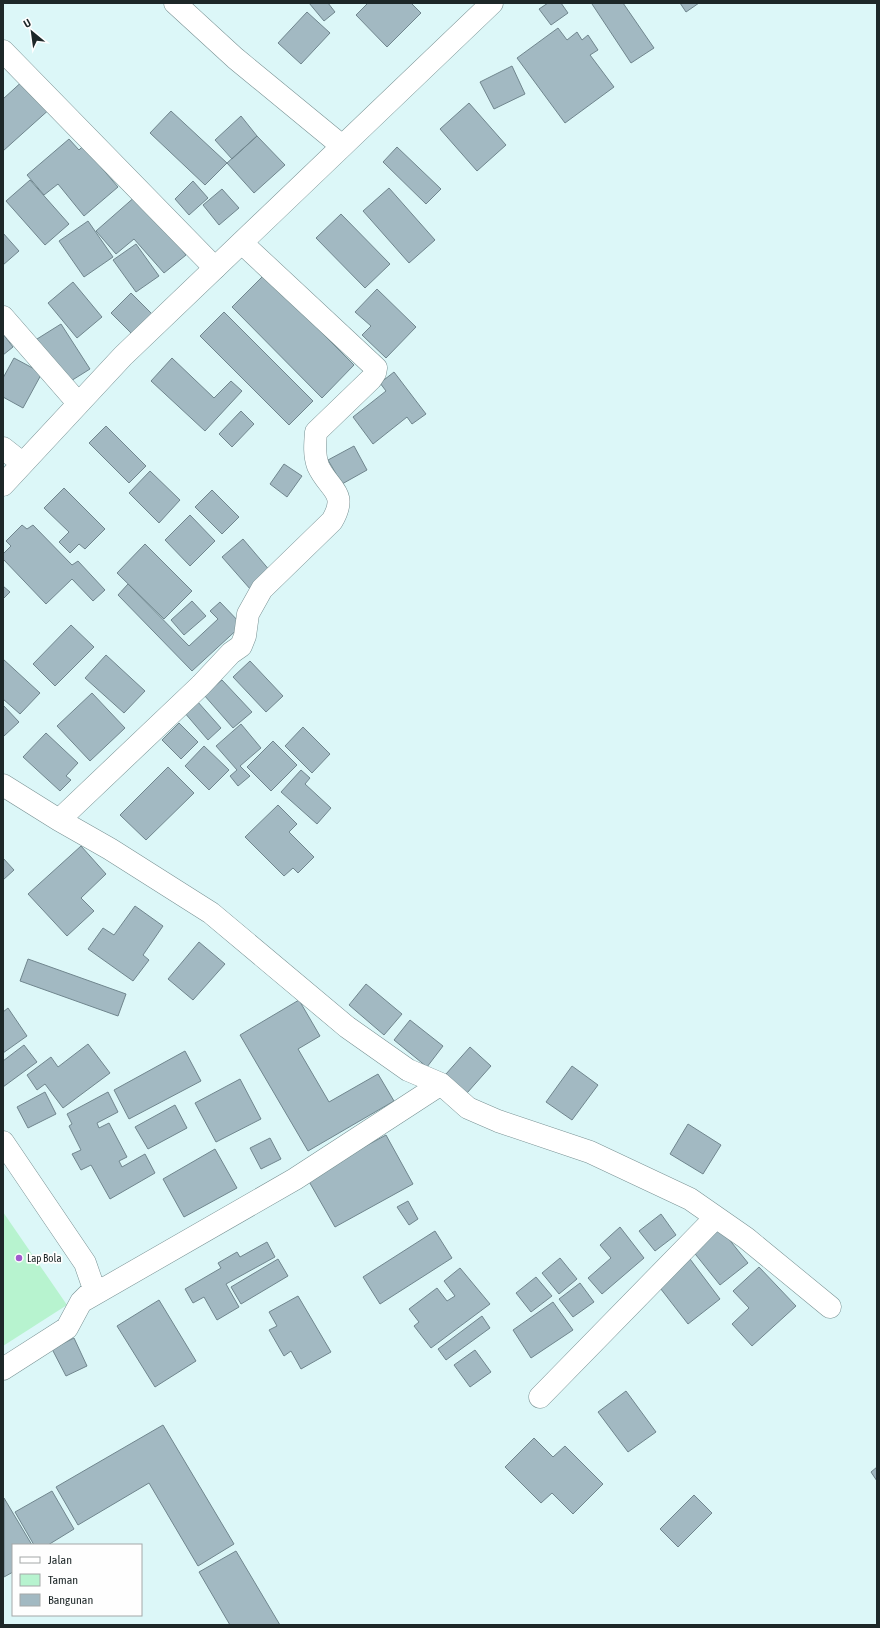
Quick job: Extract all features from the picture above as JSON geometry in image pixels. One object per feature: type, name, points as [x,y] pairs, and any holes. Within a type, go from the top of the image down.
[{"type":"main road","points":[[175,3],[235,58],[342,146]]},
{"type":"main road","points":[[3,485],[123,356],[492,3]]},
{"type":"main road","points":[[3,52],[215,268]]},
{"type":"main road","points":[[59,820],[201,686],[231,653],[240,646],[245,636],[248,614],[262,589],[332,521],[339,509],[340,504],[337,495],[318,466],[314,451],[316,432],[371,379],[376,368],[242,243]]},
{"type":"main road","points":[[3,317],[78,403]]},
{"type":"main road","points":[[3,448],[22,463]]},
{"type":"main road","points":[[3,785],[59,820],[117,853],[211,913],[347,1026],[408,1070],[441,1084],[468,1108],[498,1121],[590,1152],[690,1199],[715,1218],[746,1238],[830,1307]]},
{"type":"main road","points":[[81,1302],[295,1179],[441,1084]]},
{"type":"main road","points":[[3,1142],[84,1263],[94,1289],[81,1302],[67,1328],[3,1369]]},
{"type":"main road","points":[[540,1397],[715,1218]]},
{"type":"green space","name":"Lap Bola","points":[[3,1212],[67,1305],[3,1346]]},
{"type":"building","points":[[309,3],[328,3],[335,12],[324,21]]},
{"type":"building","points":[[368,3],[411,3],[421,13],[387,47],[356,15]]},
{"type":"building","points":[[548,3],[561,3],[568,13],[551,25],[539,9]]},
{"type":"building","points":[[623,3],[654,48],[631,63],[592,4]]},
{"type":"building","points":[[680,3],[699,3],[686,12]]},
{"type":"building","points":[[307,12],[330,33],[301,64],[278,43]]},
{"type":"building","points":[[558,28],[567,40],[577,32],[582,40],[588,35],[598,50],[590,55],[614,87],[565,123],[517,58]]},
{"type":"building","points":[[512,66],[525,94],[494,109],[480,82]]},
{"type":"building","points":[[26,78],[52,107],[3,151],[3,99]]},
{"type":"building","points":[[469,103],[506,145],[477,171],[440,129]]},
{"type":"building","points":[[171,111],[227,163],[205,185],[150,133]]},
{"type":"building","points":[[241,116],[257,136],[232,159],[215,140]]},
{"type":"building","points":[[257,136],[285,165],[254,193],[227,163]]},
{"type":"building","points":[[69,139],[79,150],[83,146],[118,187],[84,216],[58,184],[44,195],[27,175]]},
{"type":"building","points":[[397,147],[441,189],[426,204],[383,162]]},
{"type":"building","points":[[30,180],[69,224],[45,245],[6,201]]},
{"type":"building","points":[[193,181],[208,198],[189,215],[175,199]]},
{"type":"building","points":[[389,188],[435,240],[409,263],[363,211]]},
{"type":"building","points":[[222,189],[239,208],[219,225],[203,205]]},
{"type":"building","points":[[137,195],[186,255],[164,273],[134,239],[116,254],[96,231]]},
{"type":"building","points":[[341,214],[390,264],[365,288],[316,238]]},
{"type":"building","points":[[88,221],[113,257],[84,277],[59,241]]},
{"type":"building","points":[[3,233],[19,251],[3,265]]},
{"type":"building","points":[[136,244],[159,276],[136,292],[113,260]]},
{"type":"building","points":[[264,275],[354,365],[322,398],[232,307]]},
{"type":"building","points":[[73,282],[102,317],[77,338],[48,303]]},
{"type":"building","points":[[377,289],[416,327],[386,358],[362,335],[371,326],[355,312]]},
{"type":"building","points":[[131,293],[154,316],[134,336],[111,313]]},
{"type":"building","points":[[224,312],[313,401],[289,425],[200,336]]},
{"type":"building","points":[[61,324],[90,369],[66,384],[37,339]]},
{"type":"building","points":[[3,334],[13,347],[3,355]]},
{"type":"building","points":[[14,358],[42,373],[23,408],[3,397],[3,378]]},
{"type":"building","points":[[172,358],[214,398],[231,381],[242,391],[205,431],[151,381]]},
{"type":"building","points":[[394,372],[426,414],[412,424],[407,417],[373,444],[353,417],[386,391],[380,383]]},
{"type":"building","points":[[241,411],[254,424],[232,447],[219,434]]},
{"type":"building","points":[[106,426],[146,466],[129,483],[89,443]]},
{"type":"building","points":[[354,446],[367,470],[342,484],[328,460]]},
{"type":"building","points":[[284,464],[302,476],[287,497],[270,484]]},
{"type":"building","points":[[150,471],[180,500],[159,523],[129,493]]},
{"type":"building","points":[[64,488],[105,529],[85,549],[79,544],[70,553],[59,542],[69,532],[44,508]]},
{"type":"building","points":[[212,490],[239,517],[222,534],[195,507]]},
{"type":"building","points":[[190,515],[215,541],[190,566],[165,540]]},
{"type":"building","points":[[22,525],[27,529],[33,525],[72,565],[78,561],[105,590],[93,601],[72,579],[46,604],[3,559],[3,554],[11,546],[6,541]]},
{"type":"building","points":[[243,539],[271,572],[251,590],[222,557]]},
{"type":"building","points":[[145,544],[192,591],[164,619],[117,573]]},
{"type":"building","points":[[128,584],[189,646],[218,619],[210,611],[220,602],[242,625],[192,671],[118,595]]},
{"type":"building","points":[[3,586],[10,592],[3,599]]},
{"type":"building","points":[[192,601],[206,616],[184,635],[171,620]]},
{"type":"building","points":[[71,625],[94,647],[55,686],[33,664]]},
{"type":"building","points":[[106,655],[145,691],[124,713],[85,678]]},
{"type":"building","points":[[3,659],[40,693],[20,714],[3,699]]},
{"type":"building","points":[[250,661],[283,696],[266,712],[233,677]]},
{"type":"building","points":[[222,680],[252,712],[233,728],[204,695]]},
{"type":"building","points":[[92,693],[125,728],[90,761],[57,726]]},
{"type":"building","points":[[197,701],[221,728],[208,740],[184,712]]},
{"type":"building","points":[[3,705],[19,722],[4,736],[3,736]]},
{"type":"building","points":[[179,723],[198,742],[181,759],[162,740]]},
{"type":"building","points":[[241,724],[261,748],[240,766],[250,776],[238,786],[230,776],[237,770],[216,746]]},
{"type":"building","points":[[303,727],[330,754],[312,773],[285,746]]},
{"type":"building","points":[[46,733],[78,763],[66,776],[71,780],[60,791],[23,757]]},
{"type":"building","points":[[273,741],[297,765],[271,791],[247,767]]},
{"type":"building","points":[[204,746],[229,770],[209,790],[185,766]]},
{"type":"building","points":[[168,767],[194,793],[146,840],[120,815]]},
{"type":"building","points":[[301,770],[310,778],[305,784],[331,808],[317,824],[281,792]]},
{"type":"building","points":[[278,805],[297,824],[289,832],[314,857],[298,873],[293,868],[284,876],[245,837]]},
{"type":"building","points":[[81,846],[106,874],[81,898],[94,911],[67,936],[28,894]]},
{"type":"building","points":[[3,858],[14,870],[3,880]]},
{"type":"building","points":[[135,906],[163,926],[143,955],[149,960],[133,981],[88,949],[103,928],[114,935]]},
{"type":"building","points":[[199,942],[225,964],[193,1000],[168,979]]},
{"type":"building","points":[[28,959],[126,994],[118,1016],[20,981]]},
{"type":"building","points":[[366,984],[402,1014],[384,1035],[349,1005]]},
{"type":"building","points":[[299,1000],[320,1036],[298,1049],[329,1102],[378,1074],[394,1101],[308,1151],[240,1035]]},
{"type":"building","points":[[8,1008],[27,1036],[3,1053],[3,1012]]},
{"type":"building","points":[[410,1020],[443,1046],[427,1067],[394,1040]]},
{"type":"building","points":[[88,1044],[110,1073],[63,1108],[45,1084],[37,1090],[27,1075],[51,1057],[58,1067]]},
{"type":"building","points":[[24,1045],[37,1062],[3,1087],[3,1061]]},
{"type":"building","points":[[470,1047],[491,1066],[467,1093],[446,1074]]},
{"type":"building","points":[[185,1051],[201,1081],[129,1119],[114,1090]]},
{"type":"building","points":[[572,1066],[598,1085],[572,1120],[546,1102]]},
{"type":"building","points":[[240,1079],[261,1119],[216,1142],[195,1103]]},
{"type":"building","points":[[45,1092],[56,1114],[28,1128],[17,1107]]},
{"type":"building","points":[[108,1092],[118,1112],[97,1123],[99,1128],[109,1123],[127,1157],[119,1161],[122,1167],[145,1154],[155,1173],[110,1199],[91,1165],[81,1170],[72,1154],[81,1150],[69,1126],[72,1124],[67,1114]]},
{"type":"building","points":[[175,1105],[187,1128],[148,1149],[135,1127]]},
{"type":"building","points":[[688,1124],[721,1145],[703,1174],[670,1154]]},
{"type":"building","points":[[386,1135],[413,1184],[335,1227],[307,1178]]},
{"type":"building","points":[[270,1138],[281,1159],[261,1169],[250,1148]]},
{"type":"building","points":[[215,1149],[237,1188],[184,1217],[163,1179]]},
{"type":"building","points":[[408,1201],[418,1219],[409,1225],[397,1207]]},
{"type":"building","points":[[661,1214],[676,1235],[655,1251],[639,1231]]},
{"type":"building","points":[[620,1227],[644,1258],[602,1294],[588,1278],[611,1258],[600,1245]]},
{"type":"building","points":[[720,1228],[748,1263],[720,1285],[692,1250]]},
{"type":"building","points":[[435,1231],[452,1258],[380,1304],[363,1277]]},
{"type":"building","points":[[267,1242],[275,1257],[226,1284],[239,1307],[217,1320],[204,1297],[193,1303],[185,1289],[221,1268],[218,1263],[237,1252],[240,1257]]},
{"type":"building","points":[[560,1258],[577,1279],[559,1294],[542,1273]]},
{"type":"building","points":[[278,1259],[288,1276],[241,1304],[231,1287]]},
{"type":"building","points":[[690,1259],[720,1299],[688,1324],[657,1284]]},
{"type":"building","points":[[759,1267],[796,1306],[752,1346],[732,1324],[749,1308],[733,1291]]},
{"type":"building","points":[[460,1268],[490,1304],[431,1348],[414,1326],[419,1322],[409,1309],[437,1288],[447,1301],[455,1296],[444,1281]]},
{"type":"building","points":[[536,1277],[552,1296],[531,1312],[516,1293]]},
{"type":"building","points":[[580,1283],[594,1302],[573,1317],[559,1299]]},
{"type":"building","points":[[298,1296],[331,1352],[301,1369],[291,1351],[284,1356],[269,1330],[277,1326],[269,1312]]},
{"type":"building","points":[[159,1300],[196,1361],[155,1387],[117,1326]]},
{"type":"building","points":[[553,1302],[573,1330],[531,1358],[513,1330]]},
{"type":"building","points":[[482,1316],[490,1328],[446,1360],[438,1349]]},
{"type":"building","points":[[74,1338],[87,1366],[66,1376],[52,1349]]},
{"type":"building","points":[[475,1350],[491,1372],[470,1387],[454,1365]]},
{"type":"building","points":[[626,1391],[656,1432],[628,1452],[598,1412]]},
{"type":"building","points":[[163,1425],[234,1544],[198,1566],[149,1483],[78,1525],[56,1487]]},
{"type":"building","points":[[534,1438],[553,1457],[565,1446],[603,1484],[573,1514],[552,1493],[541,1503],[505,1467]]},
{"type":"building","points":[[877,1467],[877,1481],[871,1472]]},
{"type":"building","points":[[52,1491],[74,1529],[50,1544],[33,1544],[15,1512]]},
{"type":"building","points":[[694,1495],[712,1513],[678,1547],[660,1529]]},
{"type":"building","points":[[4,1498],[31,1544],[12,1544],[12,1573],[4,1577]]},
{"type":"building","points":[[236,1551],[280,1625],[230,1625],[199,1572]]},
{"type":"place","name":"Lap Bola","points":[[19,1258]]}]
